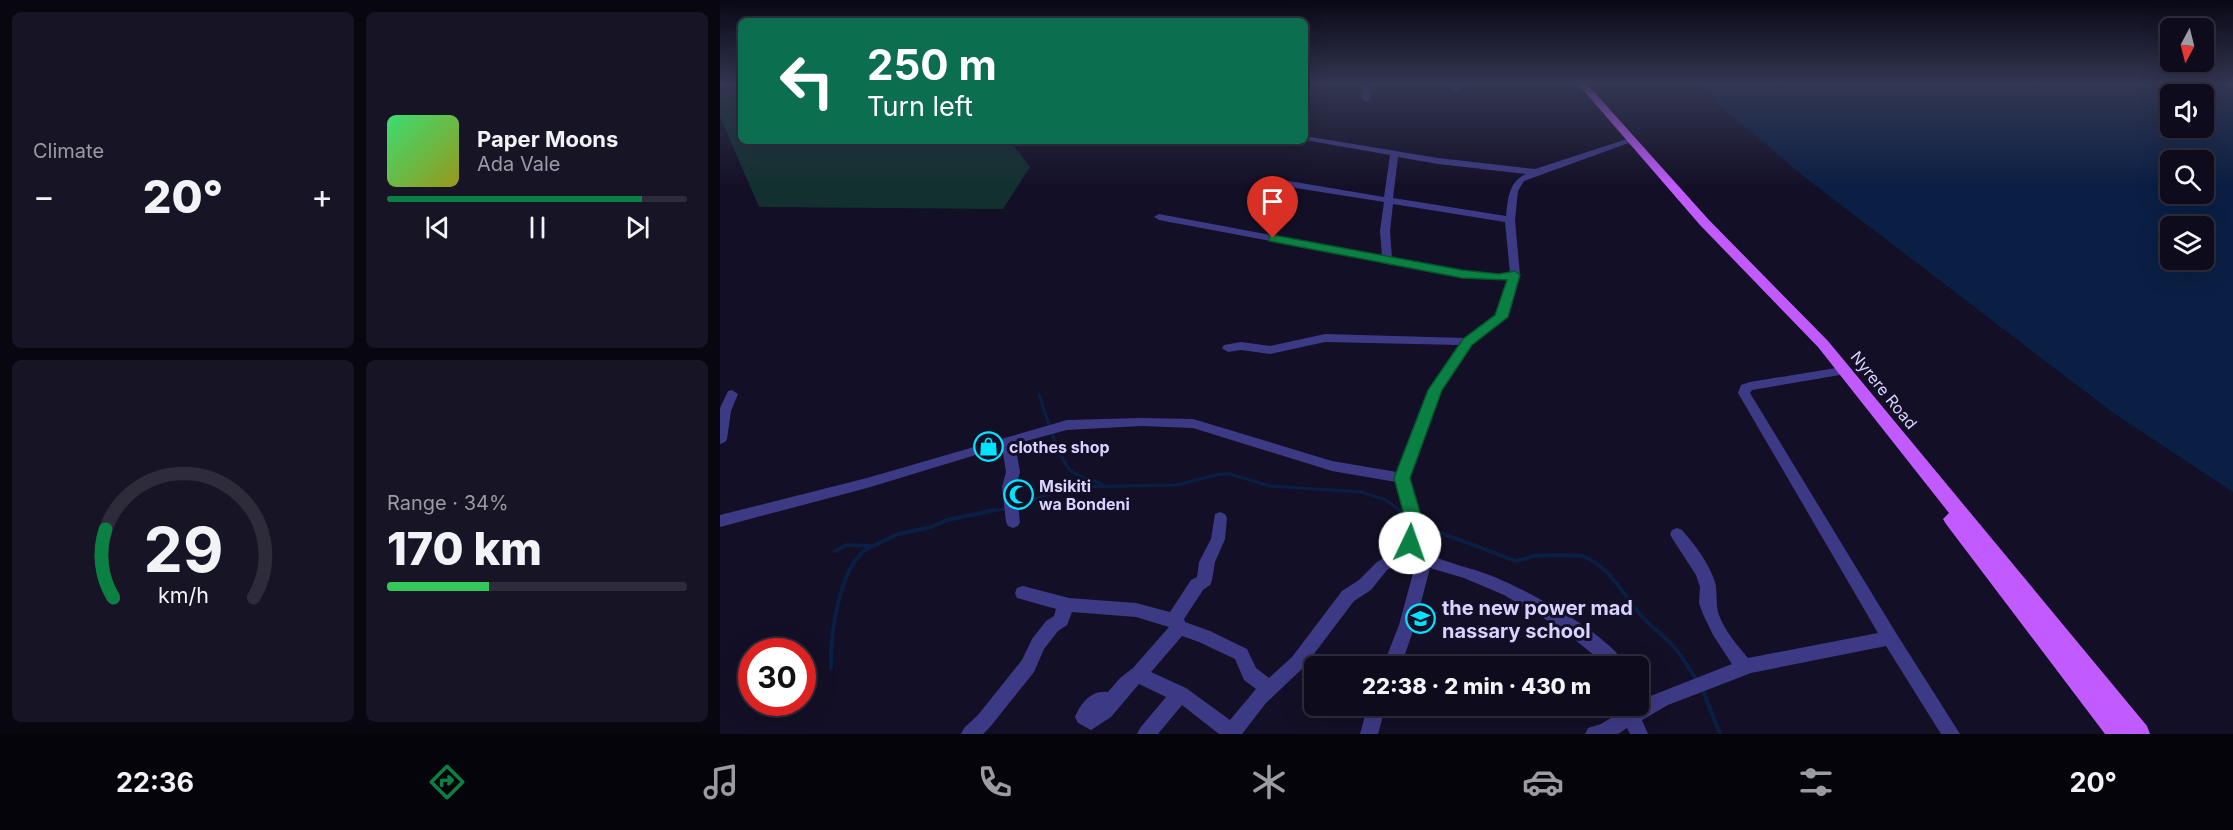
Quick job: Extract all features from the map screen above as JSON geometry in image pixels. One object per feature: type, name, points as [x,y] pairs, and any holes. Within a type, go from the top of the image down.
[{"type":"main road","name":"Nyrere Road","points":[[1606,118],[1827,348],[2139,734]]},
{"type":"main road","name":"Nyrere Road","points":[[1609,118],[1697,224],[1836,372],[2119,734]]},
{"type":"street","points":[[1308,139],[1394,154],[1536,172]]},
{"type":"street","points":[[1605,656],[1572,627],[1527,599],[1473,574],[1419,554],[1410,543],[1414,522],[1402,478],[1435,390],[1468,342],[1501,317],[1515,275],[1510,220],[1516,185],[1521,179],[1536,172],[1628,142]]},
{"type":"street","points":[[1387,259],[1385,231],[1394,154]]},
{"type":"street","points":[[1283,183],[1510,220]]},
{"type":"street","points":[[1160,218],[1462,274],[1499,277],[1515,275]]},
{"type":"street","points":[[1228,348],[1241,346],[1270,350],[1324,338],[1468,342]]},
{"type":"street","points":[[1836,372],[1750,386],[1745,388],[1744,393],[1890,638],[1952,734]]},
{"type":"street","points":[[720,439],[725,411],[732,394]]},
{"type":"street","points":[[720,521],[867,483],[1058,428],[1141,422],[1193,424],[1332,466],[1402,478]]},
{"type":"street","points":[[1008,441],[1012,472],[1009,487],[1011,512]]},
{"type":"street","points":[[1088,727],[1101,715],[1132,677],[1139,674],[1176,623],[1197,585],[1204,580],[1207,562],[1218,539],[1220,518]]},
{"type":"street","points":[[1677,534],[1690,549],[1706,580],[1708,606],[1720,633],[1744,667]]},
{"type":"street","points":[[1396,656],[1407,625],[1419,554]]},
{"type":"street","points":[[1139,674],[1197,705],[1231,734],[1269,688],[1298,662],[1353,591],[1365,585],[1382,566],[1419,554]]},
{"type":"street","points":[[1023,593],[1066,604],[1142,611],[1176,623],[1241,654],[1250,674],[1269,688]]},
{"type":"street","points":[[970,734],[984,721],[1028,666],[1038,644],[1052,626],[1061,620],[1066,604]]},
{"type":"street","points":[[1649,703],[1744,667],[1890,638]]},
{"type":"street","points":[[1146,734],[1180,694]]},
{"type":"street","points":[[1369,734],[1374,716]]},
{"type":"street","points":[[1594,734],[1604,732],[1626,716]]},
{"type":"street","points":[[1638,716],[1639,734]]},
{"type":"green space","points":[[721,118],[738,118],[738,144],[1012,144],[1030,167],[1003,209],[759,207]]},
{"type":"water","points":[[1735,118],[2160,118],[2160,138],[2214,138],[2214,118],[2233,118],[2233,492],[2112,412],[1803,176]]},
{"type":"waterway","points":[[1039,395],[1066,465],[1074,473],[1102,484]]},
{"type":"waterway","points":[[1015,506],[1070,487],[1177,485],[1219,474],[1230,474],[1270,486],[1361,492],[1386,500],[1402,512]]},
{"type":"waterway","points":[[988,512],[1008,508]]},
{"type":"waterway","points":[[835,551],[847,545],[873,546],[898,534],[931,527],[947,520],[995,510]]},
{"type":"waterway","points":[[1400,510],[1408,517]]},
{"type":"waterway","points":[[1419,522],[1425,527],[1516,561],[1533,556],[1558,555],[1583,556],[1592,561],[1615,581],[1633,606],[1673,646],[1697,680]]},
{"type":"waterway","points":[[831,668],[832,638],[838,601],[851,568],[859,555],[870,547]]},
{"type":"waterway","points":[[1702,688],[1720,734]]},
{"type":"place","name":"clothes shop","points":[[988,447]]},
{"type":"place","name":"Msikiti wa Bondeni","points":[[1018,495]]},
{"type":"place","name":"the new power mad nassary school","points":[[1421,619]]},
{"type":"route","points":[[1273,238],[1420,264],[1462,274],[1499,277],[1515,275],[1501,317],[1468,342],[1435,390],[1402,478],[1415,526],[1410,543]]}]
